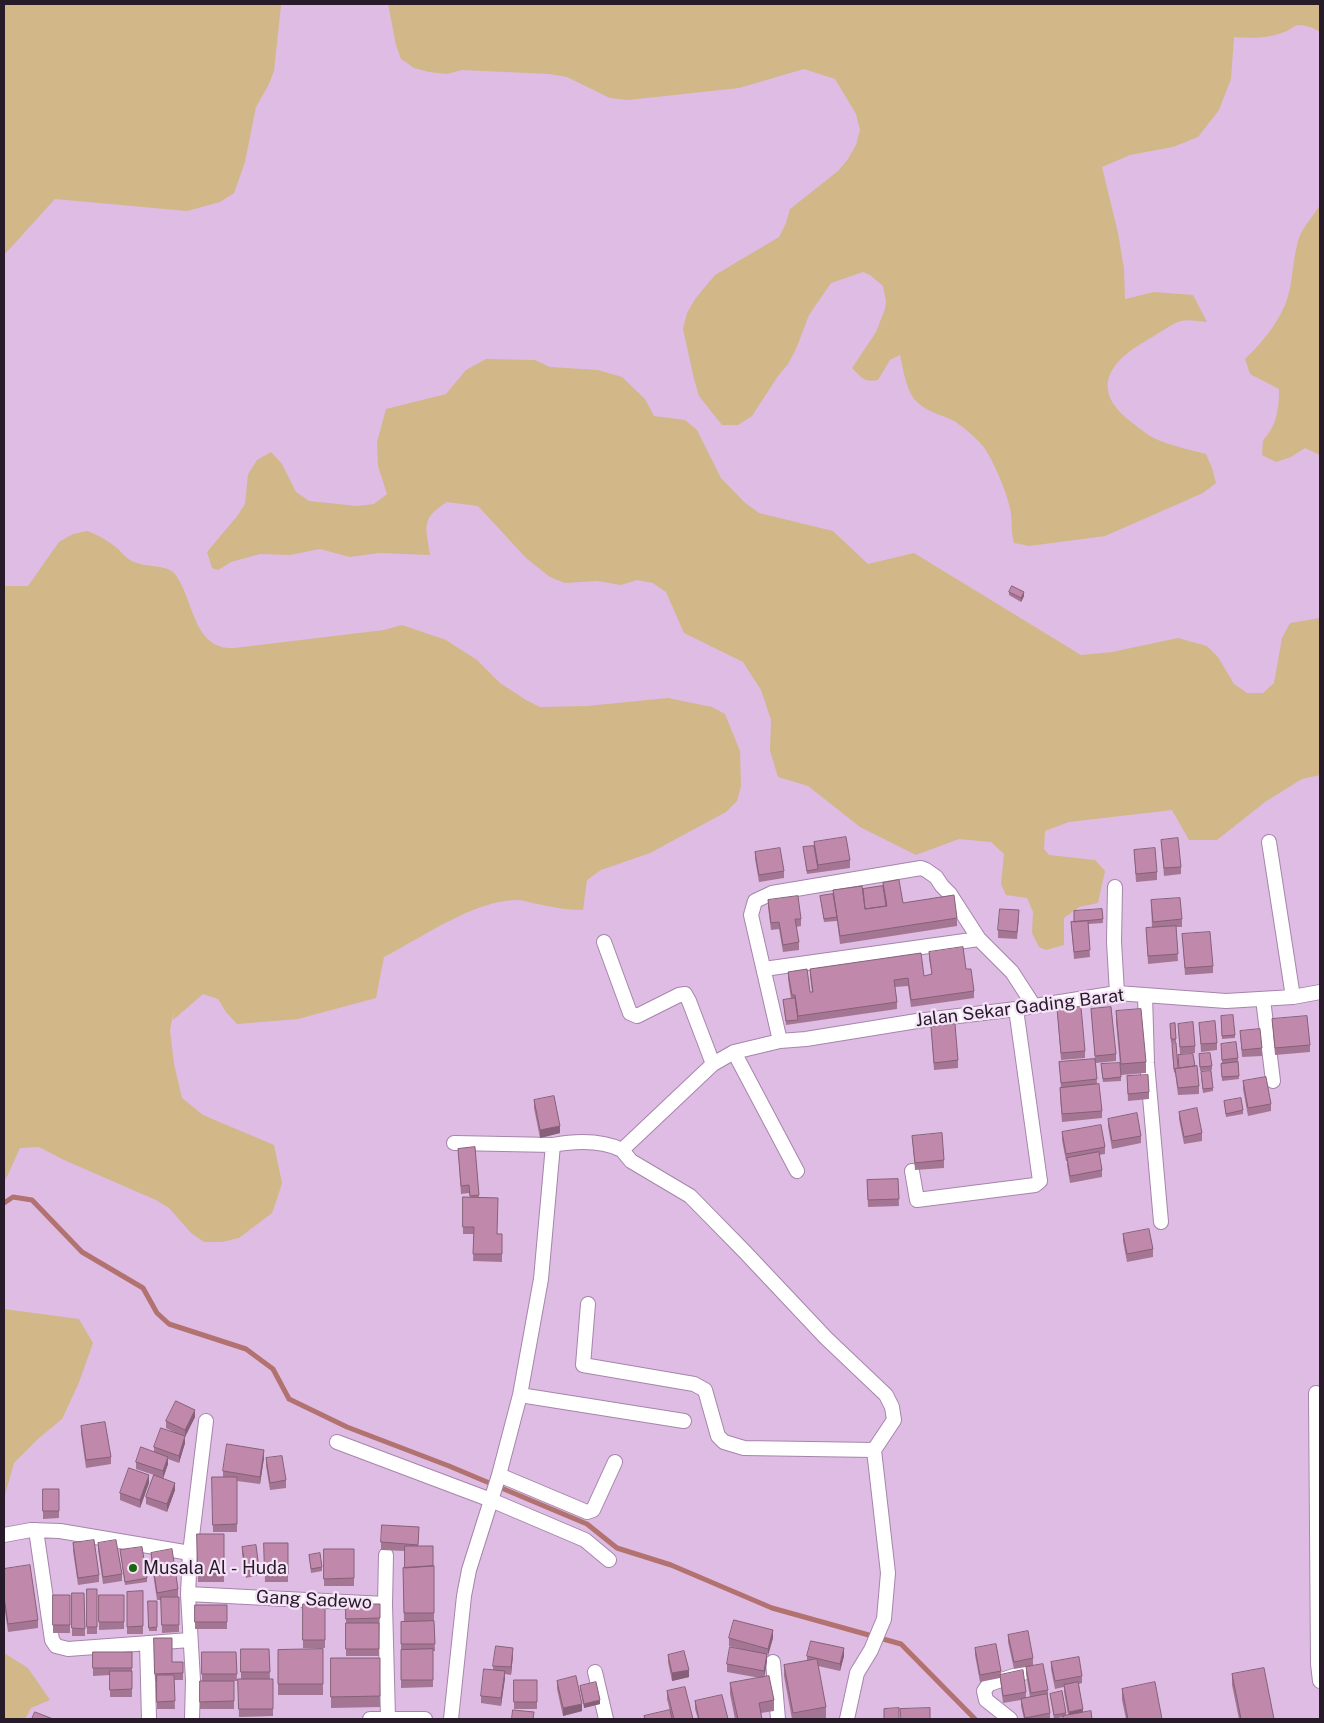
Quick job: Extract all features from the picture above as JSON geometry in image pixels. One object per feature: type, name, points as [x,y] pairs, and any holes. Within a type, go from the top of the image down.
[{"type":"street","points":[[1269,842],[1293,998]]},
{"type":"street","points":[[780,1041],[751,915],[755,902],[772,893],[921,868],[936,877],[950,894],[979,939],[1012,972],[1034,1006]]},
{"type":"street","points":[[1115,887],[1114,942],[1117,993]]},
{"type":"street","points":[[764,969],[979,939]]},
{"type":"street","points":[[604,942],[630,1013],[637,1016],[679,995],[685,994],[713,1064]]},
{"type":"street","name":"Jalan Sekar Gading Barat","points":[[622,1150],[713,1064],[734,1052],[780,1041],[806,1039],[1117,993],[1226,1001],[1293,998],[1320,992]]},
{"type":"street","points":[[1145,995],[1147,1063],[1161,1222]]},
{"type":"street","points":[[1262,999],[1273,1081]]},
{"type":"street","points":[[912,1171],[917,1200],[1035,1185],[1040,1181],[1016,1009]]},
{"type":"street","points":[[734,1052],[797,1171]]},
{"type":"street","points":[[454,1143],[553,1145],[595,1142],[622,1150],[631,1161],[690,1196],[744,1250],[826,1338],[886,1395],[892,1407],[894,1420],[874,1450],[888,1573],[884,1618],[871,1650],[857,1673],[847,1719]]},
{"type":"street","points":[[451,1719],[464,1596],[469,1570],[498,1478],[520,1395],[541,1279],[553,1145]]},
{"type":"street","points":[[588,1304],[583,1365],[694,1384],[705,1390],[718,1436],[724,1442],[744,1448],[874,1450]]},
{"type":"street","points":[[1316,1393],[1318,1664],[1320,1681]]},
{"type":"street","points":[[520,1395],[684,1421]]},
{"type":"street","points":[[192,1719],[193,1680],[188,1594],[190,1553],[206,1421]]},
{"type":"street","points":[[337,1442],[491,1499],[585,1540],[609,1560]]},
{"type":"street","points":[[498,1478],[591,1512],[615,1462]]},
{"type":"street","points":[[4,1535],[36,1530],[60,1531],[190,1553]]},
{"type":"street","points":[[36,1530],[52,1640],[56,1646],[68,1648],[190,1640]]},
{"type":"street","points":[[385,1604],[386,1555]]},
{"type":"street","name":"Gang Sadewo","points":[[188,1594],[385,1604],[388,1718]]},
{"type":"street","points":[[146,1643],[149,1719]]},
{"type":"street","points":[[774,1662],[778,1719]]},
{"type":"street","points":[[595,1672],[606,1719]]},
{"type":"street","points":[[1010,1719],[988,1702],[984,1691],[989,1684],[1026,1672]]},
{"type":"street","points":[[370,1719],[425,1719]]},
{"type":"shaded area","points":[[4,4],[282,4],[274,71],[256,107],[245,162],[234,193],[220,202],[187,211],[55,199],[4,255]]},
{"type":"shaded area","points":[[388,4],[1320,4],[1320,32],[1310,27],[1298,25],[1272,36],[1234,37],[1231,79],[1219,110],[1198,137],[1173,147],[1130,155],[1102,167],[1118,233],[1124,269],[1125,299],[1154,292],[1193,295],[1207,322],[1181,321],[1131,350],[1113,368],[1108,388],[1111,399],[1118,410],[1150,436],[1206,454],[1216,483],[1203,493],[1105,536],[1029,546],[1014,543],[1011,513],[1007,497],[987,452],[962,426],[927,409],[914,399],[907,384],[900,355],[890,360],[878,380],[866,380],[860,377],[852,368],[876,332],[885,309],[886,301],[883,286],[870,275],[863,272],[831,283],[809,315],[788,364],[752,416],[738,425],[722,425],[699,396],[683,329],[687,313],[695,299],[715,275],[779,237],[790,209],[838,171],[848,159],[856,145],[860,130],[856,114],[835,79],[804,69],[739,88],[628,100],[610,98],[567,77],[549,74],[462,70],[447,74],[429,72],[414,68],[401,59],[396,45]]},
{"type":"shaded area","points":[[1320,205],[1320,455],[1305,448],[1291,457],[1276,462],[1262,455],[1263,440],[1268,435],[1276,416],[1279,389],[1250,374],[1245,359],[1267,335],[1284,308],[1290,288],[1299,238]]},
{"type":"shaded area","points":[[486,359],[535,360],[550,367],[598,370],[622,377],[645,399],[654,416],[685,420],[697,430],[721,478],[744,502],[759,513],[833,531],[868,564],[914,553],[1081,655],[1112,652],[1178,638],[1207,646],[1218,657],[1234,684],[1247,693],[1263,693],[1274,683],[1282,638],[1290,623],[1320,618],[1320,775],[1302,779],[1265,802],[1217,840],[1189,840],[1172,810],[1069,822],[1045,831],[1044,849],[1049,855],[1095,860],[1105,871],[1098,903],[1079,907],[1064,918],[1064,945],[1046,950],[1039,947],[1032,933],[1033,912],[1027,898],[1006,895],[1001,884],[1004,854],[991,842],[959,839],[916,855],[860,827],[808,786],[778,777],[770,751],[771,720],[761,690],[743,662],[684,633],[666,592],[653,583],[637,580],[621,585],[597,581],[565,583],[550,577],[526,558],[478,506],[447,502],[432,514],[427,524],[430,555],[379,553],[350,557],[320,549],[290,555],[260,554],[231,562],[218,570],[212,568],[207,552],[245,504],[248,474],[257,460],[271,452],[282,464],[296,492],[309,501],[357,506],[374,504],[387,494],[378,466],[377,442],[386,409],[446,394],[466,370]]},
{"type":"shaded area","points":[[87,531],[110,543],[131,561],[171,570],[180,581],[197,624],[210,641],[221,647],[234,648],[384,630],[402,625],[446,640],[477,660],[500,683],[540,707],[587,706],[668,698],[712,707],[725,714],[740,751],[741,786],[737,801],[726,812],[650,853],[601,870],[587,880],[583,910],[535,904],[523,900],[502,901],[485,906],[449,921],[384,957],[376,998],[298,1019],[237,1024],[218,999],[203,994],[173,1020],[174,1010],[170,1030],[174,1064],[182,1098],[203,1115],[274,1145],[282,1183],[272,1213],[239,1238],[222,1242],[204,1242],[191,1233],[169,1208],[156,1200],[64,1160],[39,1147],[20,1148],[4,1183],[4,586],[28,586],[59,542],[73,534]]},
{"type":"shaded area","points":[[4,1309],[79,1319],[93,1343],[78,1385],[62,1419],[14,1463],[4,1498]]},
{"type":"shaded area","points":[[4,1653],[28,1668],[50,1700],[31,1708],[25,1719],[4,1719]]},
{"type":"building","points":[[1012,586],[1024,592],[1021,598],[1009,592]]},
{"type":"building","points":[[846,837],[850,860],[818,865],[814,842]]},
{"type":"building","points":[[1178,838],[1181,867],[1164,868],[1161,840]]},
{"type":"building","points":[[814,846],[818,869],[807,871],[803,847]]},
{"type":"building","points":[[780,848],[784,871],[759,875],[755,852]]},
{"type":"building","points":[[1155,848],[1157,872],[1136,874],[1134,850]]},
{"type":"building","points":[[899,880],[903,903],[954,895],[957,918],[840,936],[833,890],[862,886],[865,909],[887,906],[883,883]]},
{"type":"building","points":[[883,886],[886,906],[865,909],[863,889]]},
{"type":"building","points":[[833,894],[837,917],[824,919],[820,896]]},
{"type":"building","points":[[798,896],[801,919],[795,919],[799,942],[783,945],[779,922],[771,923],[768,900]]},
{"type":"building","points":[[1180,898],[1182,919],[1153,922],[1151,900]]},
{"type":"building","points":[[1000,909],[1019,910],[1017,932],[998,930]]},
{"type":"building","points":[[1102,909],[1103,919],[1074,922],[1074,911]]},
{"type":"building","points":[[1088,921],[1090,950],[1074,952],[1071,922]]},
{"type":"building","points":[[1176,926],[1178,954],[1148,956],[1146,928]]},
{"type":"building","points":[[1210,932],[1213,966],[1185,968],[1182,934]]},
{"type":"building","points":[[963,947],[966,969],[971,969],[974,991],[911,1000],[908,978],[894,980],[897,1002],[798,1016],[795,995],[792,995],[788,972],[807,969],[810,992],[813,992],[810,969],[921,953],[924,976],[932,974],[929,952]]},
{"type":"building","points":[[795,998],[798,1020],[786,1021],[783,1000]]},
{"type":"building","points":[[1081,1007],[1085,1051],[1061,1053],[1057,1009]]},
{"type":"building","points":[[1111,1007],[1116,1054],[1095,1056],[1091,1009]]},
{"type":"building","points":[[1141,1009],[1146,1062],[1121,1064],[1116,1011]]},
{"type":"building","points":[[1233,1015],[1235,1035],[1222,1036],[1221,1016]]},
{"type":"building","points":[[1307,1016],[1310,1045],[1275,1048],[1272,1019]]},
{"type":"building","points":[[1215,1021],[1217,1043],[1201,1044],[1199,1023]]},
{"type":"building","points":[[1193,1022],[1195,1046],[1180,1047],[1178,1024]]},
{"type":"building","points":[[1175,1023],[1176,1039],[1171,1039],[1170,1024]]},
{"type":"building","points":[[955,1024],[958,1060],[934,1063],[931,1027]]},
{"type":"building","points":[[1260,1029],[1262,1048],[1242,1050],[1240,1031]]},
{"type":"building","points":[[1236,1042],[1238,1058],[1222,1060],[1221,1044]]},
{"type":"building","points":[[1176,1043],[1178,1068],[1174,1069],[1172,1044]]},
{"type":"building","points":[[1210,1053],[1212,1066],[1200,1067],[1199,1054]]},
{"type":"building","points":[[1193,1054],[1195,1066],[1179,1068],[1178,1055]]},
{"type":"building","points":[[1095,1059],[1097,1079],[1061,1083],[1059,1062]]},
{"type":"building","points":[[1238,1062],[1239,1076],[1222,1077],[1221,1064]]},
{"type":"building","points":[[1120,1063],[1121,1077],[1103,1079],[1101,1064]]},
{"type":"building","points":[[1197,1066],[1199,1086],[1178,1088],[1175,1069]]},
{"type":"building","points":[[1211,1071],[1213,1088],[1203,1089],[1201,1072]]},
{"type":"building","points":[[1148,1075],[1149,1092],[1128,1094],[1127,1076]]},
{"type":"building","points":[[1266,1077],[1271,1104],[1248,1108],[1243,1081]]},
{"type":"building","points":[[1099,1084],[1102,1111],[1062,1114],[1060,1088]]},
{"type":"building","points":[[554,1096],[560,1126],[540,1130],[534,1100]]},
{"type":"building","points":[[1241,1098],[1243,1110],[1226,1114],[1224,1101]]},
{"type":"building","points":[[1197,1108],[1202,1133],[1184,1137],[1179,1112]]},
{"type":"building","points":[[1137,1113],[1141,1136],[1112,1141],[1108,1119]]},
{"type":"building","points":[[1101,1125],[1105,1147],[1066,1154],[1062,1132]]},
{"type":"building","points":[[942,1133],[944,1160],[915,1163],[912,1136]]},
{"type":"building","points":[[475,1147],[479,1195],[470,1196],[469,1185],[461,1186],[458,1149]]},
{"type":"building","points":[[1099,1152],[1102,1170],[1070,1176],[1067,1158]]},
{"type":"building","points":[[898,1179],[899,1199],[868,1200],[867,1180]]},
{"type":"building","points":[[463,1197],[498,1198],[497,1234],[502,1234],[502,1254],[473,1254],[474,1227],[463,1227]]},
{"type":"building","points":[[1149,1229],[1153,1249],[1127,1254],[1123,1234]]},
{"type":"building","points":[[176,1401],[195,1410],[185,1430],[166,1421]]},
{"type":"building","points":[[105,1422],[111,1457],[86,1460],[81,1426]]},
{"type":"building","points":[[161,1428],[185,1436],[179,1456],[154,1447]]},
{"type":"building","points":[[227,1444],[264,1450],[260,1477],[223,1471]]},
{"type":"building","points":[[141,1447],[168,1457],[163,1471],[136,1462]]},
{"type":"building","points":[[282,1456],[286,1480],[270,1483],[266,1458]]},
{"type":"building","points":[[129,1468],[149,1475],[140,1500],[120,1493]]},
{"type":"building","points":[[154,1475],[175,1483],[167,1504],[146,1497]]},
{"type":"building","points":[[212,1477],[237,1477],[237,1524],[213,1525]]},
{"type":"building","points":[[43,1489],[59,1489],[59,1511],[43,1511]]},
{"type":"building","points":[[382,1525],[419,1527],[418,1545],[381,1542]]},
{"type":"building","points":[[197,1534],[224,1534],[224,1574],[198,1574]]},
{"type":"building","points":[[94,1540],[99,1575],[78,1578],[73,1543]]},
{"type":"building","points":[[116,1540],[122,1574],[103,1577],[98,1543]]},
{"type":"building","points":[[264,1543],[288,1543],[288,1574],[265,1574]]},
{"type":"building","points":[[256,1545],[259,1568],[246,1570],[242,1547]]},
{"type":"building","points":[[405,1546],[433,1546],[433,1566],[405,1568]]},
{"type":"building","name":"Musala Al - Huda","points":[[142,1547],[147,1578],[125,1582],[120,1550]]},
{"type":"building","points":[[172,1549],[178,1589],[157,1593],[151,1553]]},
{"type":"building","points":[[324,1549],[354,1549],[354,1578],[324,1579]]},
{"type":"building","points":[[320,1553],[322,1567],[311,1569],[309,1555]]},
{"type":"building","points":[[30,1565],[38,1620],[8,1624],[4,1597],[4,1569]]},
{"type":"building","points":[[434,1566],[434,1613],[404,1613],[403,1568]]},
{"type":"building","points":[[87,1589],[97,1589],[97,1627],[87,1627]]},
{"type":"building","points":[[143,1591],[143,1626],[127,1627],[127,1592]]},
{"type":"building","points":[[72,1593],[84,1593],[85,1629],[72,1628]]},
{"type":"building","points":[[53,1595],[70,1595],[70,1625],[53,1625]]},
{"type":"building","points":[[99,1595],[124,1595],[124,1622],[99,1622]]},
{"type":"building","points":[[161,1597],[179,1597],[179,1625],[162,1625]]},
{"type":"building","points":[[148,1601],[157,1601],[157,1627],[149,1628]]},
{"type":"building","points":[[303,1604],[325,1604],[325,1640],[303,1640]]},
{"type":"building","points":[[346,1604],[380,1604],[380,1618],[346,1619]]},
{"type":"building","points":[[195,1605],[227,1605],[227,1622],[195,1622]]},
{"type":"building","points":[[734,1620],[773,1630],[768,1649],[729,1638]]},
{"type":"building","points":[[434,1621],[435,1644],[401,1644],[401,1622]]},
{"type":"building","points":[[346,1623],[379,1623],[379,1649],[346,1649]]},
{"type":"building","points":[[1028,1631],[1033,1658],[1014,1662],[1008,1635]]},
{"type":"building","points":[[154,1638],[172,1638],[172,1662],[183,1662],[183,1673],[155,1674]]},
{"type":"building","points":[[811,1641],[844,1648],[840,1664],[807,1656]]},
{"type":"building","points":[[996,1644],[1001,1671],[980,1675],[975,1648]]},
{"type":"building","points":[[496,1646],[513,1648],[511,1667],[493,1666]]},
{"type":"building","points":[[730,1647],[767,1654],[764,1671],[727,1664]]},
{"type":"building","points":[[241,1649],[269,1649],[270,1672],[241,1672]]},
{"type":"building","points":[[323,1649],[323,1684],[278,1684],[278,1650]]},
{"type":"building","points":[[433,1649],[433,1680],[401,1680],[401,1650]]},
{"type":"building","points":[[684,1651],[689,1670],[672,1673],[668,1655]]},
{"type":"building","points":[[93,1652],[132,1652],[132,1668],[93,1668]]},
{"type":"building","points":[[202,1652],[236,1652],[237,1674],[202,1674]]},
{"type":"building","points":[[1079,1657],[1082,1676],[1055,1681],[1051,1662]]},
{"type":"building","points":[[331,1658],[380,1658],[380,1696],[331,1697]]},
{"type":"building","points":[[817,1659],[826,1707],[793,1713],[784,1665]]},
{"type":"building","points":[[1043,1664],[1048,1690],[1031,1693],[1026,1667]]},
{"type":"building","points":[[1264,1668],[1274,1719],[1241,1719],[1232,1674]]},
{"type":"building","points":[[484,1669],[505,1671],[501,1698],[481,1696]]},
{"type":"building","points":[[1023,1670],[1026,1692],[1003,1696],[1000,1675]]},
{"type":"building","points":[[110,1671],[132,1671],[132,1689],[110,1690]]},
{"type":"building","points":[[157,1675],[174,1675],[175,1701],[157,1702]]},
{"type":"building","points":[[576,1676],[582,1704],[563,1708],[557,1681]]},
{"type":"building","points":[[769,1676],[774,1700],[759,1703],[762,1719],[738,1719],[730,1683]]},
{"type":"building","points":[[238,1679],[273,1679],[273,1709],[239,1709]]},
{"type":"building","points":[[514,1680],[537,1680],[537,1702],[514,1702]]},
{"type":"building","points":[[200,1681],[234,1681],[234,1701],[200,1702]]},
{"type":"building","points":[[596,1682],[600,1700],[584,1704],[580,1686]]},
{"type":"building","points":[[1078,1682],[1083,1709],[1069,1712],[1064,1685]]},
{"type":"building","points":[[1155,1682],[1162,1719],[1128,1719],[1122,1689]]},
{"type":"building","points":[[685,1687],[693,1719],[674,1719],[667,1691]]},
{"type":"building","points":[[1062,1691],[1066,1713],[1054,1715],[1050,1694]]},
{"type":"building","points":[[1047,1694],[1050,1713],[1025,1718],[1021,1699]]},
{"type":"building","points":[[722,1695],[728,1719],[699,1719],[695,1701]]},
{"type":"building","points":[[899,1708],[899,1719],[884,1719],[884,1709]]},
{"type":"building","points":[[930,1708],[930,1719],[901,1719],[900,1709]]},
{"type":"building","points":[[513,1710],[534,1712],[533,1719],[512,1719]]},
{"type":"building","points":[[670,1710],[672,1719],[645,1719],[644,1716]]},
{"type":"building","points":[[1091,1711],[1092,1719],[1063,1719],[1063,1716]]},
{"type":"building","points":[[35,1712],[53,1719],[32,1719]]},
{"type":"waterway","points":[[4,1203],[13,1197],[32,1200],[82,1252],[143,1288],[157,1313],[169,1324],[246,1349],[273,1369],[289,1399],[347,1427],[449,1466],[587,1524],[617,1548],[671,1565],[772,1608],[901,1644],[975,1719]]},
{"type":"place","name":"Musala Al - Huda","points":[[133,1568]]}]
